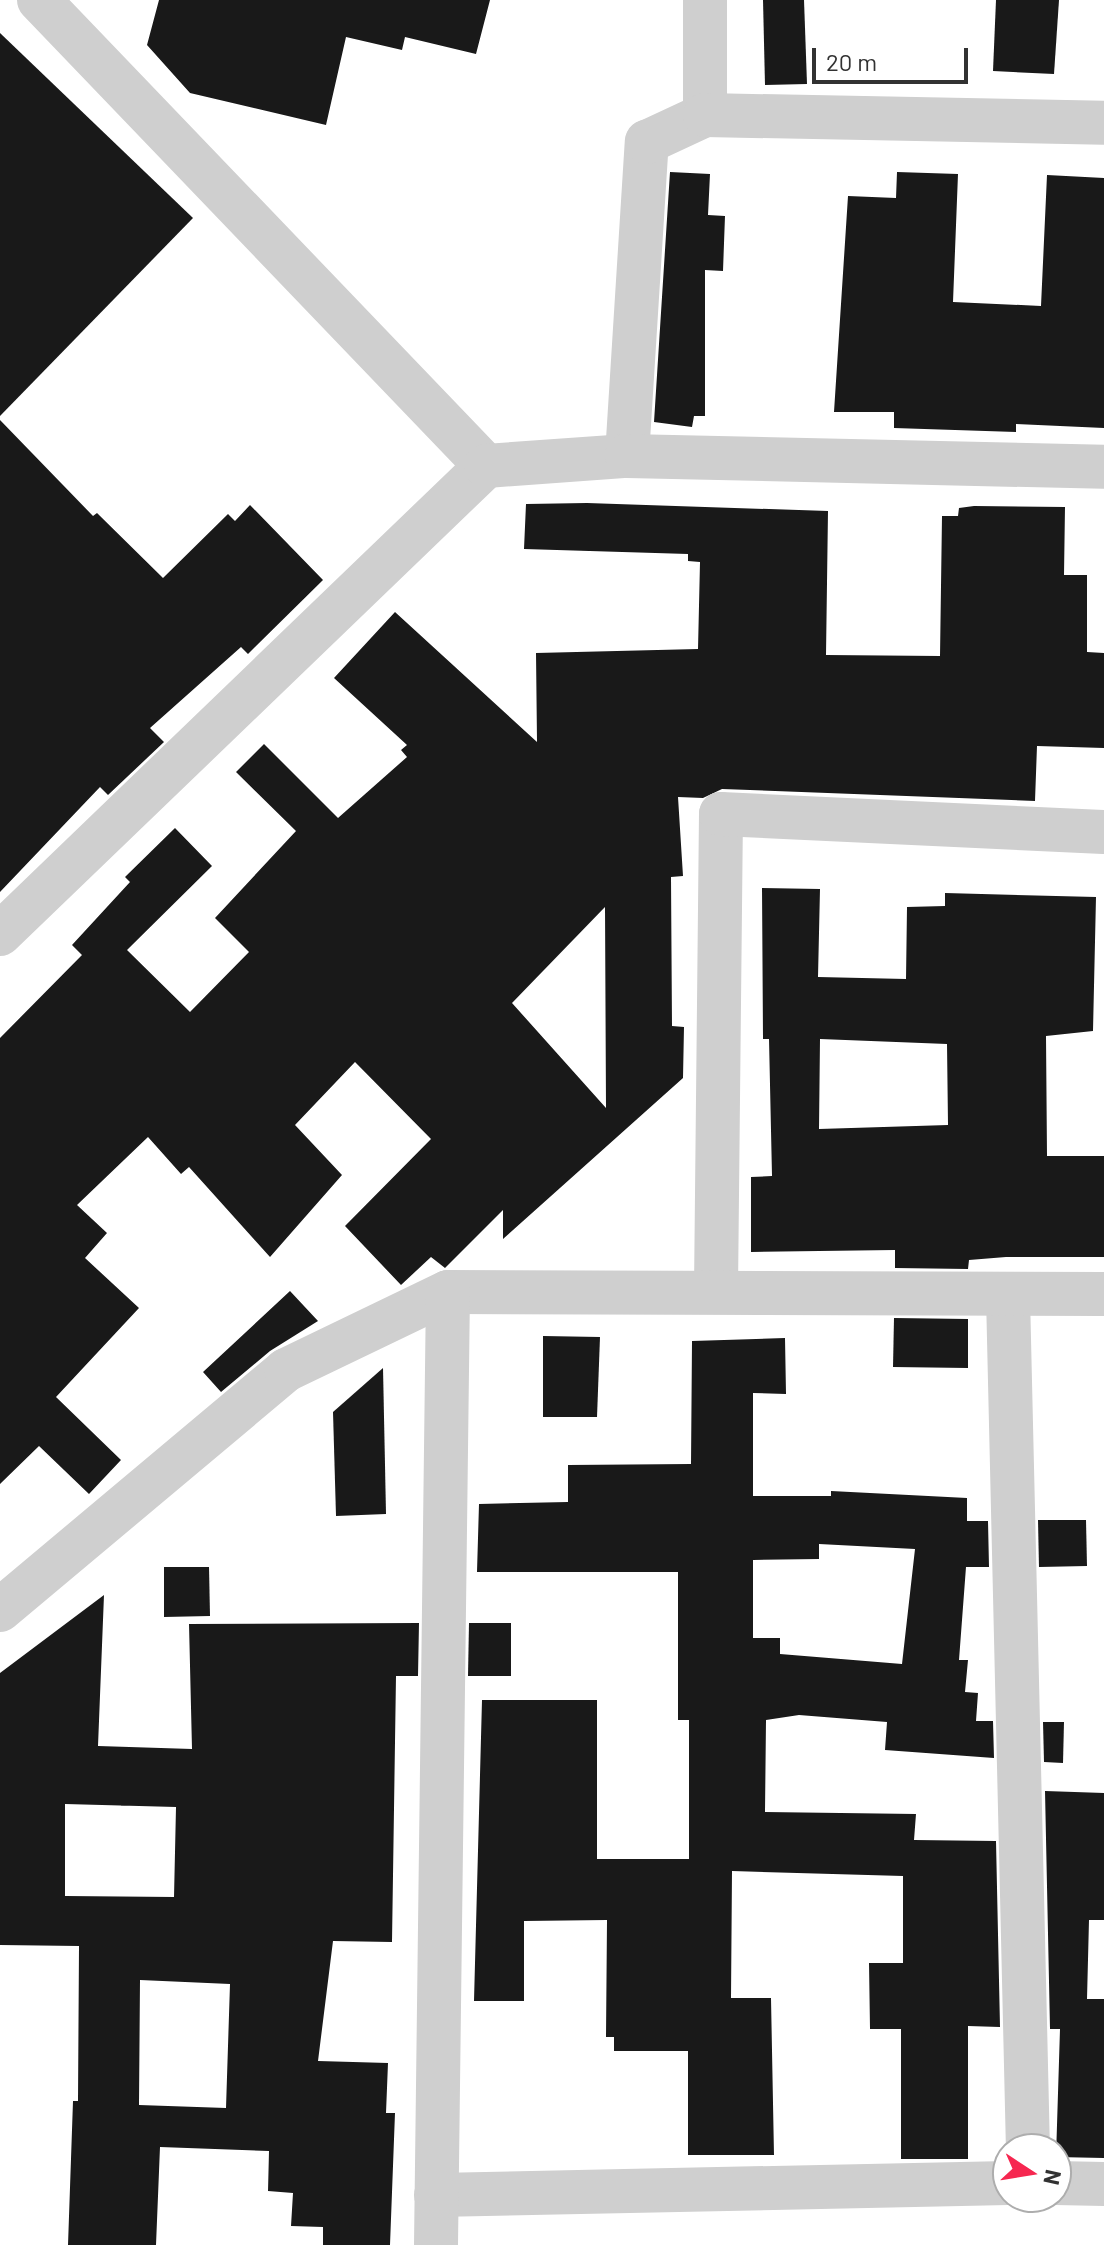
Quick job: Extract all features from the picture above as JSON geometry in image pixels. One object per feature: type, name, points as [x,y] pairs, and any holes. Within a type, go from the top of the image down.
[{"type":"street","points":[[39,0],[486,466]]},
{"type":"street","points":[[705,0],[705,115]]},
{"type":"street","points":[[627,456],[647,142],[705,115],[1104,123]]},
{"type":"street","points":[[0,934],[486,466],[627,456],[1104,467]]},
{"type":"street","points":[[716,1290],[721,814],[1104,832]]},
{"type":"street","points":[[0,1610],[286,1370],[448,1292],[716,1290],[1008,1296],[1104,1294]]},
{"type":"street","points":[[436,2245],[448,1292]]},
{"type":"street","points":[[1008,1296],[1028,2133]]},
{"type":"street","points":[[436,2195],[992,2183]]},
{"type":"street","points":[[1072,2183],[1104,2184]]},
{"type":"building","points":[[159,0],[490,0],[476,54],[405,37],[402,50],[346,37],[326,125],[190,93],[147,45]]},
{"type":"building","points":[[763,0],[804,0],[807,84],[765,85]]},
{"type":"building","points":[[996,0],[1059,0],[1054,74],[993,71]]},
{"type":"building","points":[[0,33],[193,218],[0,416]]},
{"type":"building","points":[[670,172],[710,174],[708,215],[725,216],[723,271],[705,270],[705,416],[694,416],[692,427],[654,422]]},
{"type":"building","points":[[897,172],[958,174],[953,302],[1041,306],[1047,175],[1104,178],[1104,428],[1016,424],[1016,432],[894,428],[894,412],[834,412],[848,196],[896,198]]},
{"type":"building","points":[[0,420],[93,516],[97,513],[163,578],[228,514],[235,521],[250,505],[323,580],[248,654],[241,647],[150,728],[164,742],[108,795],[100,787],[0,892]]},
{"type":"building","points":[[587,503],[828,511],[826,655],[940,656],[942,516],[958,516],[959,508],[974,506],[1065,507],[1064,575],[1087,575],[1087,652],[1104,653],[1104,748],[1037,746],[1035,801],[722,789],[703,798],[678,797],[683,876],[671,877],[672,1026],[684,1027],[683,1078],[503,1239],[503,1210],[445,1268],[431,1257],[401,1285],[345,1226],[431,1139],[355,1062],[295,1125],[342,1175],[270,1257],[189,1167],[181,1174],[148,1137],[77,1205],[107,1233],[85,1258],[139,1308],[56,1397],[121,1460],[89,1494],[39,1446],[0,1484],[0,1038],[82,955],[72,945],[130,882],[125,877],[175,828],[212,866],[127,950],[190,1012],[249,952],[215,918],[296,831],[236,772],[264,744],[338,818],[407,757],[401,750],[407,745],[334,678],[395,612],[537,742],[536,653],[698,649],[700,562],[688,561],[688,554],[524,549],[526,504]],"holes":[[[605,907],[606,1108],[512,1003]]]},
{"type":"building","points":[[762,888],[820,889],[818,977],[906,979],[907,907],[945,906],[945,893],[1096,897],[1093,1031],[1046,1036],[1047,1156],[1104,1156],[1104,1257],[1006,1257],[969,1260],[968,1269],[895,1268],[895,1250],[751,1252],[751,1177],[772,1176],[769,1039],[763,1039]],"holes":[[[820,1039],[947,1044],[948,1125],[819,1129]]]},
{"type":"building","points":[[290,1291],[318,1321],[270,1351],[221,1392],[203,1372]]},
{"type":"building","points":[[894,1318],[968,1319],[968,1368],[893,1367]]},
{"type":"building","points":[[543,1336],[600,1337],[597,1417],[543,1417]]},
{"type":"building","points":[[785,1338],[786,1394],[753,1393],[753,1496],[831,1496],[831,1491],[967,1498],[967,1521],[988,1521],[989,1567],[966,1567],[959,1660],[968,1660],[965,1692],[978,1693],[976,1721],[993,1721],[994,1758],[885,1750],[887,1722],[799,1715],[766,1720],[765,1812],[916,1814],[914,1840],[996,1841],[1000,2027],[968,2026],[968,2159],[901,2159],[901,2029],[870,2029],[869,1963],[903,1963],[903,1876],[732,1871],[731,1998],[771,1998],[774,2155],[688,2155],[688,2051],[614,2051],[614,2037],[606,2037],[607,1920],[524,1921],[524,2001],[474,2001],[482,1700],[597,1700],[597,1859],[689,1859],[689,1720],[678,1720],[678,1572],[477,1572],[479,1504],[568,1502],[568,1465],[691,1464],[692,1341]],"holes":[[[819,1544],[915,1549],[902,1664],[780,1654],[780,1638],[753,1638],[753,1560],[819,1559]]]},
{"type":"building","points":[[383,1368],[386,1514],[336,1516],[333,1412]]},
{"type":"building","points":[[1038,1520],[1086,1520],[1087,1566],[1039,1567]]},
{"type":"building","points":[[164,1567],[209,1567],[210,1616],[164,1617]]},
{"type":"building","points":[[104,1595],[98,1746],[192,1749],[189,1624],[419,1623],[418,1676],[396,1676],[392,1942],[333,1941],[318,2061],[388,2063],[386,2113],[395,2113],[390,2245],[323,2245],[323,2227],[291,2226],[293,2193],[268,2191],[269,2151],[160,2147],[156,2245],[68,2245],[73,2101],[78,2101],[79,1946],[0,1945],[0,1673]],"holes":[[[65,1804],[176,1807],[174,1897],[65,1896]],[[140,1980],[230,1984],[226,2108],[139,2105]]]},
{"type":"building","points":[[469,1623],[511,1623],[511,1676],[468,1676]]},
{"type":"building","points":[[1043,1722],[1064,1722],[1063,1763],[1044,1762]]},
{"type":"building","points":[[1045,1791],[1104,1793],[1104,1920],[1089,1920],[1087,1999],[1104,1999],[1104,2158],[1072,2157],[1072,2133],[1057,2133],[1060,2029],[1050,2029]]}]
